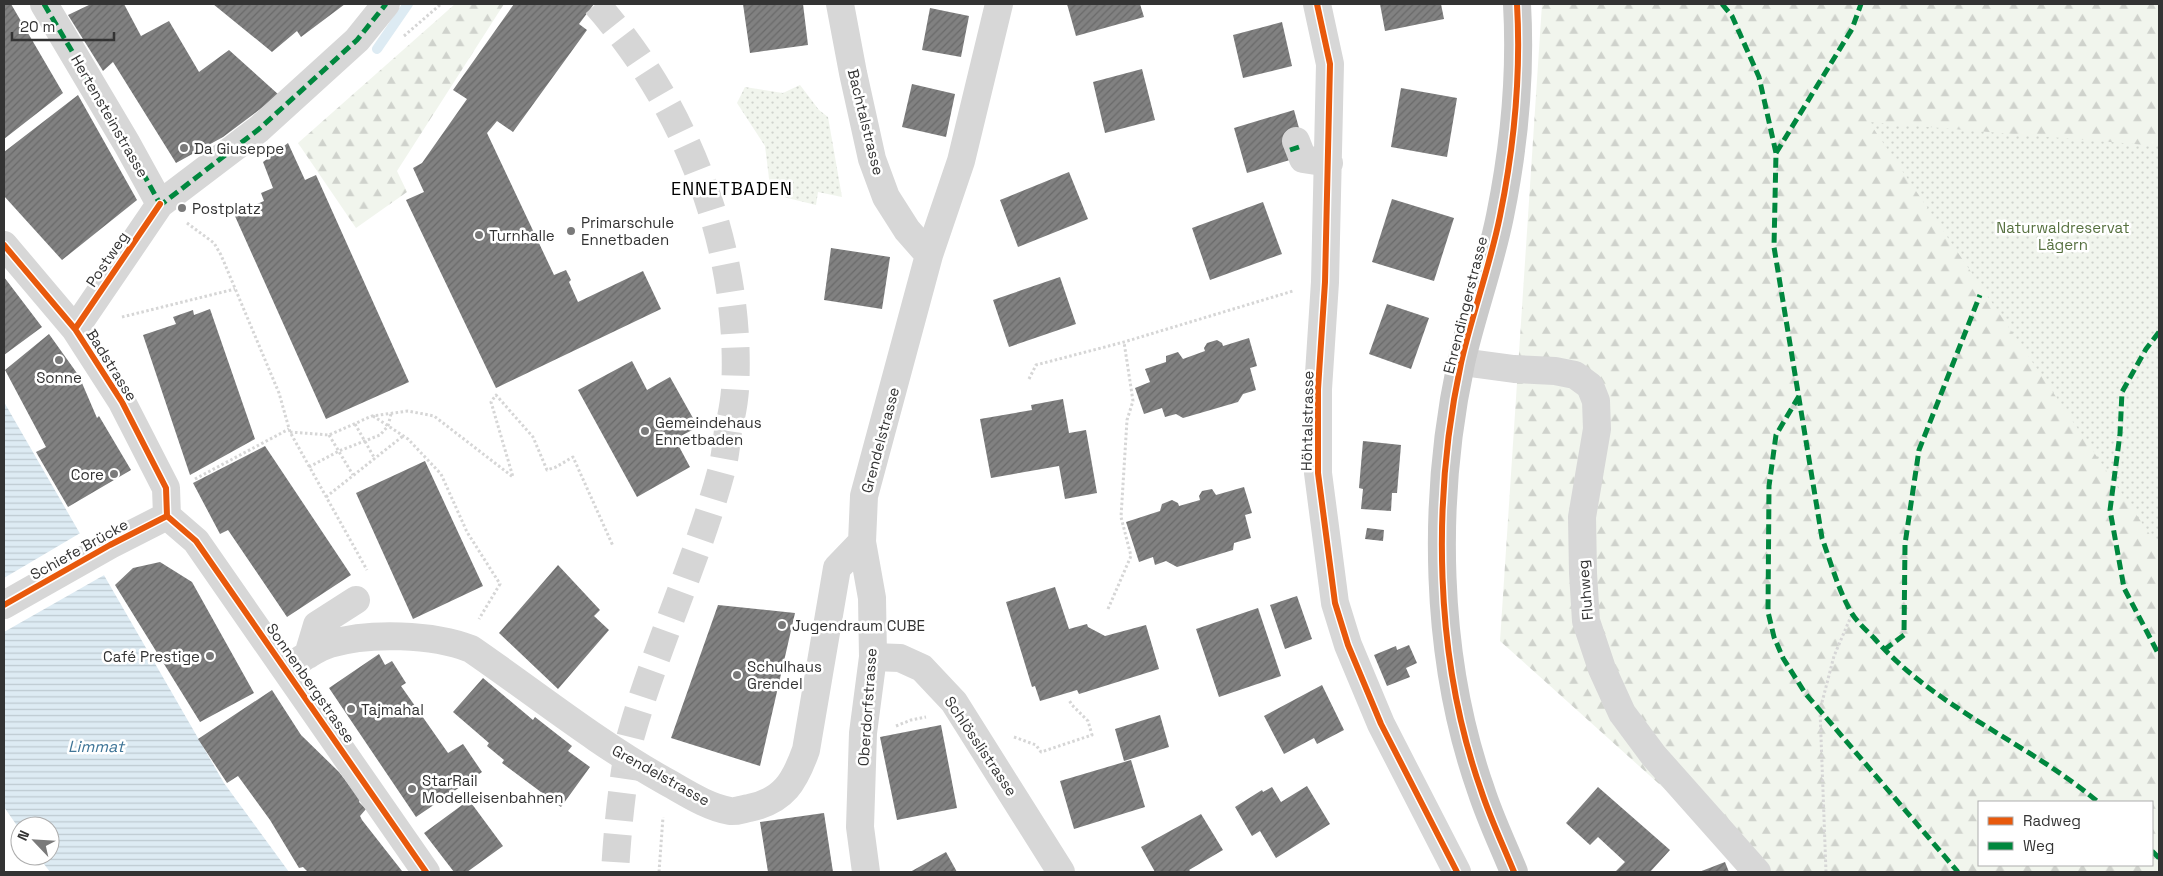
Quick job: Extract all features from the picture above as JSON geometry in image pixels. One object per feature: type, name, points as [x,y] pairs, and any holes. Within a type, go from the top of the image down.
[{"type":"main road","name":"Ehrendingerstrasse","points":[[1514,872],[1480,789],[1461,717],[1445,616],[1442,550],[1445,475],[1450,421],[1462,362],[1500,216],[1510,151],[1519,46],[1517,4]]},
{"type":"street","name":"Hertensteinstrasse","points":[[44,4],[128,144],[160,204]]},
{"type":"street","name":"Postweg","points":[[75,329],[160,204],[260,129],[357,40],[386,4]]},
{"type":"street","name":"Bachtalstrasse","points":[[840,4],[872,159],[886,197],[907,230],[929,255]]},
{"type":"street","name":"Grendelstrasse","points":[[297,662],[328,644],[346,640],[409,637],[460,644],[471,649],[628,760],[705,803],[732,811],[759,806],[783,793],[796,777],[806,750],[837,568],[862,542],[864,496],[929,255],[961,161],[998,4]]},
{"type":"street","name":"Höhtalstrasse","points":[[1317,4],[1330,64],[1325,282],[1318,389],[1318,473],[1335,603],[1348,645],[1381,724],[1457,872]]},
{"type":"street","points":[[1296,141],[1303,159],[1329,163]]},
{"type":"street","name":"Badstrasse","points":[[4,245],[75,329],[122,402],[166,488],[167,516]]},
{"type":"street","name":"Fluhweg","points":[[1462,362],[1514,369],[1556,371],[1575,375],[1590,386],[1596,401],[1597,428],[1582,517],[1582,573],[1586,621],[1602,669],[1622,713],[1654,756],[1757,872]]},
{"type":"street","name":"Schiefe Brücke","points":[[4,606],[110,545],[167,516]]},
{"type":"street","name":"Sonnenbergstrasse","points":[[167,516],[196,541],[297,662],[426,872]]},
{"type":"street","name":"Oberdorfstrasse","points":[[862,542],[872,598],[873,657],[863,733],[860,827],[866,872]]},
{"type":"street","points":[[297,662],[317,625],[356,600]]},
{"type":"street","name":"Schlösslistrasse","points":[[873,657],[900,658],[922,668],[954,702],[1061,872]]},
{"type":"path","points":[[160,204],[214,242],[227,268],[279,393],[290,430],[326,497],[364,560],[370,577]]},
{"type":"path","points":[[1029,379],[1036,365],[1124,342],[1325,282]]},
{"type":"path","points":[[75,329],[235,289]]},
{"type":"path","points":[[1108,609],[1131,556],[1121,517],[1127,420],[1133,401],[1124,342]]},
{"type":"path","points":[[191,481],[290,430],[329,435],[372,416],[408,411],[434,416],[513,477],[491,402],[496,395],[533,438],[547,470],[556,468],[573,457],[613,546]]},
{"type":"path","points":[[310,466],[339,451],[380,435],[388,426],[391,413]]},
{"type":"path","points":[[372,416],[403,436],[441,474],[467,532],[500,584],[474,628],[460,644]]},
{"type":"path","points":[[355,424],[375,459]]},
{"type":"path","points":[[329,435],[353,475]]},
{"type":"path","points":[[326,497],[403,436]]},
{"type":"path","points":[[1826,872],[1820,710],[1834,656],[1852,614]]},
{"type":"path","points":[[982,746],[1006,734],[1036,745],[1041,752],[1092,736],[1088,721],[1068,700]]},
{"type":"path","points":[[889,729],[911,720],[941,714],[954,702]]},
{"type":"path","points":[[659,872],[664,809],[677,788]]},
{"type":"green space","points":[[455,4],[504,4],[397,171],[407,192],[356,228],[298,143]]},
{"type":"green space","points":[[1542,4],[2159,4],[2159,872],[1757,872],[1500,641]]},
{"type":"green space","points":[[800,85],[819,110],[828,117],[842,197],[818,192],[816,205],[771,194],[765,146],[737,103],[745,87],[783,93]]},
{"type":"green space","name":"Naturwaldreservat Lägern","points":[[1869,122],[2159,146],[2159,548]]},
{"type":"water","name":"Limmat","points":[[4,402],[224,783],[289,872],[50,872],[46,866],[60,866],[60,816],[10,816],[4,807]]},
{"type":"pier","points":[[82,532],[106,574],[4,632],[4,578]]},
{"type":"building","points":[[4,4],[11,4],[63,93],[4,139]]},
{"type":"building","points":[[91,4],[124,4],[141,36],[169,21],[199,72],[229,50],[279,95],[223,137],[176,163],[113,62],[103,71],[68,15]]},
{"type":"building","points":[[213,4],[345,4],[301,37],[297,31],[272,52]]},
{"type":"building","name":"Turnhalle","points":[[514,4],[594,4],[579,24],[587,30],[513,132],[497,121],[487,133],[554,275],[566,270],[578,302],[643,271],[661,309],[496,388],[406,200],[424,192],[413,168],[422,163],[467,99],[453,90]]},
{"type":"building","points":[[743,4],[803,4],[808,45],[750,53]]},
{"type":"building","points":[[1067,4],[1140,4],[1144,17],[1076,36]]},
{"type":"building","points":[[1380,4],[1441,4],[1444,19],[1385,31]]},
{"type":"building","points":[[930,8],[969,16],[961,57],[922,50]]},
{"type":"building","points":[[1282,22],[1292,66],[1243,78],[1233,35]]},
{"type":"building","points":[[1142,69],[1155,120],[1105,133],[1093,82]]},
{"type":"building","points":[[912,84],[955,94],[946,137],[902,127]]},
{"type":"building","points":[[1401,88],[1457,98],[1447,157],[1391,147]]},
{"type":"building","points":[[78,95],[137,200],[62,260],[4,196],[4,152]]},
{"type":"building","points":[[1294,110],[1302,139],[1293,159],[1247,173],[1234,128]]},
{"type":"building","points":[[288,143],[305,180],[316,175],[409,382],[326,419],[234,214],[264,201],[261,193],[273,188],[263,162]]},
{"type":"building","points":[[1069,172],[1088,219],[1018,247],[1000,200]]},
{"type":"building","points":[[1392,199],[1454,218],[1434,281],[1372,262]]},
{"type":"building","points":[[1263,202],[1282,254],[1210,280],[1192,228]]},
{"type":"building","points":[[831,248],[890,257],[882,309],[824,300]]},
{"type":"building","points":[[4,277],[42,327],[4,355]]},
{"type":"building","points":[[1060,277],[1076,324],[1009,347],[993,300]]},
{"type":"building","points":[[1387,304],[1429,318],[1411,369],[1369,354]]},
{"type":"building","points":[[210,309],[255,439],[190,475],[143,335],[176,324],[173,317],[193,310],[194,315]]},
{"type":"building","points":[[49,334],[79,376],[97,418],[99,416],[131,470],[68,507],[36,452],[46,447],[5,370]]},
{"type":"building","points":[[1249,338],[1257,366],[1250,368],[1256,390],[1243,394],[1238,402],[1183,418],[1176,414],[1165,417],[1162,408],[1144,414],[1135,388],[1150,382],[1145,369],[1166,362],[1166,356],[1178,352],[1183,359],[1205,351],[1204,348],[1207,343],[1217,340],[1223,346]]},
{"type":"building","name":"Gemeindehaus Ennetbaden","points":[[632,361],[647,390],[670,377],[698,427],[675,439],[690,467],[637,497],[578,390]]},
{"type":"building","points":[[1063,399],[1069,433],[1086,430],[1097,493],[1065,499],[1059,466],[991,478],[980,419],[1032,410],[1031,405]]},
{"type":"building","points":[[1363,441],[1401,445],[1397,493],[1392,493],[1391,511],[1361,509],[1363,489],[1359,488]]},
{"type":"building","points":[[265,446],[351,575],[287,617],[228,530],[220,534],[193,483]]},
{"type":"building","points":[[425,461],[483,586],[413,619],[356,493]]},
{"type":"building","points":[[1244,487],[1252,513],[1245,515],[1251,538],[1234,543],[1233,550],[1177,567],[1166,561],[1155,565],[1153,557],[1139,562],[1126,522],[1160,511],[1162,504],[1172,500],[1178,503],[1179,506],[1200,500],[1199,496],[1202,491],[1212,489],[1216,495]]},
{"type":"building","points":[[1367,528],[1384,530],[1383,541],[1365,539]]},
{"type":"building","points":[[160,562],[192,582],[254,693],[200,722],[115,585],[133,568]]},
{"type":"building","points":[[558,565],[600,610],[594,616],[609,630],[558,689],[499,633]]},
{"type":"building","points":[[1055,587],[1069,629],[1087,624],[1088,627],[1105,636],[1146,625],[1159,669],[1079,694],[1077,690],[1040,701],[1035,686],[1032,687],[1006,602]]},
{"type":"building","points":[[1297,596],[1312,639],[1285,649],[1270,605]]},
{"type":"building","name":"Schulhaus Grendel","points":[[718,605],[795,613],[760,766],[671,738]]},
{"type":"building","points":[[1258,608],[1281,676],[1219,697],[1196,629]]},
{"type":"building","points":[[1409,645],[1417,663],[1406,668],[1410,677],[1387,686],[1374,655],[1396,646],[1397,650]]},
{"type":"building","points":[[379,654],[385,665],[392,661],[406,683],[401,686],[448,753],[463,744],[482,772],[416,817],[329,688]]},
{"type":"building","points":[[483,678],[533,720],[535,717],[572,746],[568,751],[590,767],[561,807],[502,763],[504,760],[487,746],[489,743],[453,712]]},
{"type":"building","points":[[1322,685],[1344,730],[1317,744],[1314,738],[1284,754],[1264,716]]},
{"type":"building","points":[[272,690],[301,735],[339,772],[360,799],[359,802],[366,809],[360,816],[362,820],[401,872],[308,872],[303,867],[299,868],[270,820],[238,776],[227,783],[198,739]]},
{"type":"building","points":[[1160,715],[1169,747],[1124,761],[1115,729]]},
{"type":"building","points":[[941,725],[957,808],[897,820],[880,737]]},
{"type":"building","points":[[1131,760],[1145,807],[1074,829],[1060,781]]},
{"type":"building","points":[[1307,786],[1330,824],[1276,858],[1260,831],[1252,836],[1235,807],[1262,790],[1263,792],[1272,787],[1281,802]]},
{"type":"building","points":[[1598,787],[1670,850],[1650,872],[1615,872],[1625,862],[1598,837],[1590,845],[1566,823]]},
{"type":"building","points":[[469,800],[503,846],[467,872],[454,872],[424,833]]},
{"type":"building","points":[[824,813],[833,872],[768,872],[760,822]]},
{"type":"building","points":[[1201,814],[1223,850],[1189,870],[1191,872],[1155,872],[1141,847]]},
{"type":"building","points":[[946,852],[957,872],[910,872]]},
{"type":"building","points":[[1725,862],[1729,872],[1699,872]]},
{"type":"waterway","points":[[377,49],[408,4]]},
{"type":"tunnel","points":[[596,4],[628,44],[657,88],[682,135],[703,183],[719,234],[729,286],[735,338],[735,395],[724,462],[700,538],[652,669],[631,735],[622,796],[615,872]]},
{"type":"marked path","points":[[44,4],[127,144],[160,204]]},
{"type":"marked path","points":[[158,207],[259,129],[357,40],[386,4]]},
{"type":"marked path","points":[[1722,4],[1732,16],[1759,77],[1776,153],[1774,247],[1822,538],[1846,603],[1853,616],[1862,626],[1899,663],[1925,685],[1953,705],[2042,761],[2097,801]]},
{"type":"marked path","points":[[1776,153],[1852,29],[1861,4]]},
{"type":"marked path","points":[[1290,150],[1299,147]]},
{"type":"marked path","points":[[1884,650],[1904,635],[1905,544],[1919,450],[1980,295]]},
{"type":"marked path","points":[[2159,332],[2146,349],[2122,392],[2120,434],[2110,510],[2124,588],[2159,655]]},
{"type":"marked path","points":[[1799,396],[1776,435],[1769,486],[1768,612],[1774,637],[1783,658],[1805,693],[1958,872]]},
{"type":"marked path","points":[[2153,852],[2159,858]]},
{"type":"cycle path","points":[[1317,4],[1330,64],[1325,282],[1318,389],[1318,473],[1335,603],[1348,645],[1381,724],[1457,872]]},
{"type":"cycle path","points":[[1514,872],[1481,790],[1465,739],[1454,686],[1446,632],[1442,578],[1442,523],[1445,468],[1461,363],[1496,235],[1513,137],[1518,57],[1517,4]]},
{"type":"cycle path","points":[[75,329],[160,204]]},
{"type":"cycle path","points":[[4,245],[75,329],[122,402],[166,488],[167,516]]},
{"type":"cycle path","points":[[167,516],[196,541],[426,872]]},
{"type":"cycle path","points":[[4,605],[110,545],[167,516]]},
{"type":"place","name":"Da Giuseppe","points":[[184,148]]},
{"type":"place","name":"Postplatz","points":[[182,208]]},
{"type":"place","name":"Primarschule Ennetbaden","points":[[571,231]]},
{"type":"place","name":"Turnhalle","points":[[479,235]]},
{"type":"place","name":"Sonne","points":[[59,360]]},
{"type":"place","name":"Gemeindehaus Ennetbaden","points":[[645,431]]},
{"type":"place","name":"Core","points":[[114,474]]},
{"type":"place","name":"Jugendraum CUBE","points":[[782,625]]},
{"type":"place","name":"Café Prestige","points":[[210,656]]},
{"type":"place","name":"Schulhaus Grendel","points":[[737,675]]},
{"type":"place","name":"Tajmahal","points":[[351,709]]},
{"type":"place","name":"StarRail Modelleisenbahnen","points":[[412,789]]},
{"type":"district","name":"ENNETBADEN","points":[[732,188]]}]
